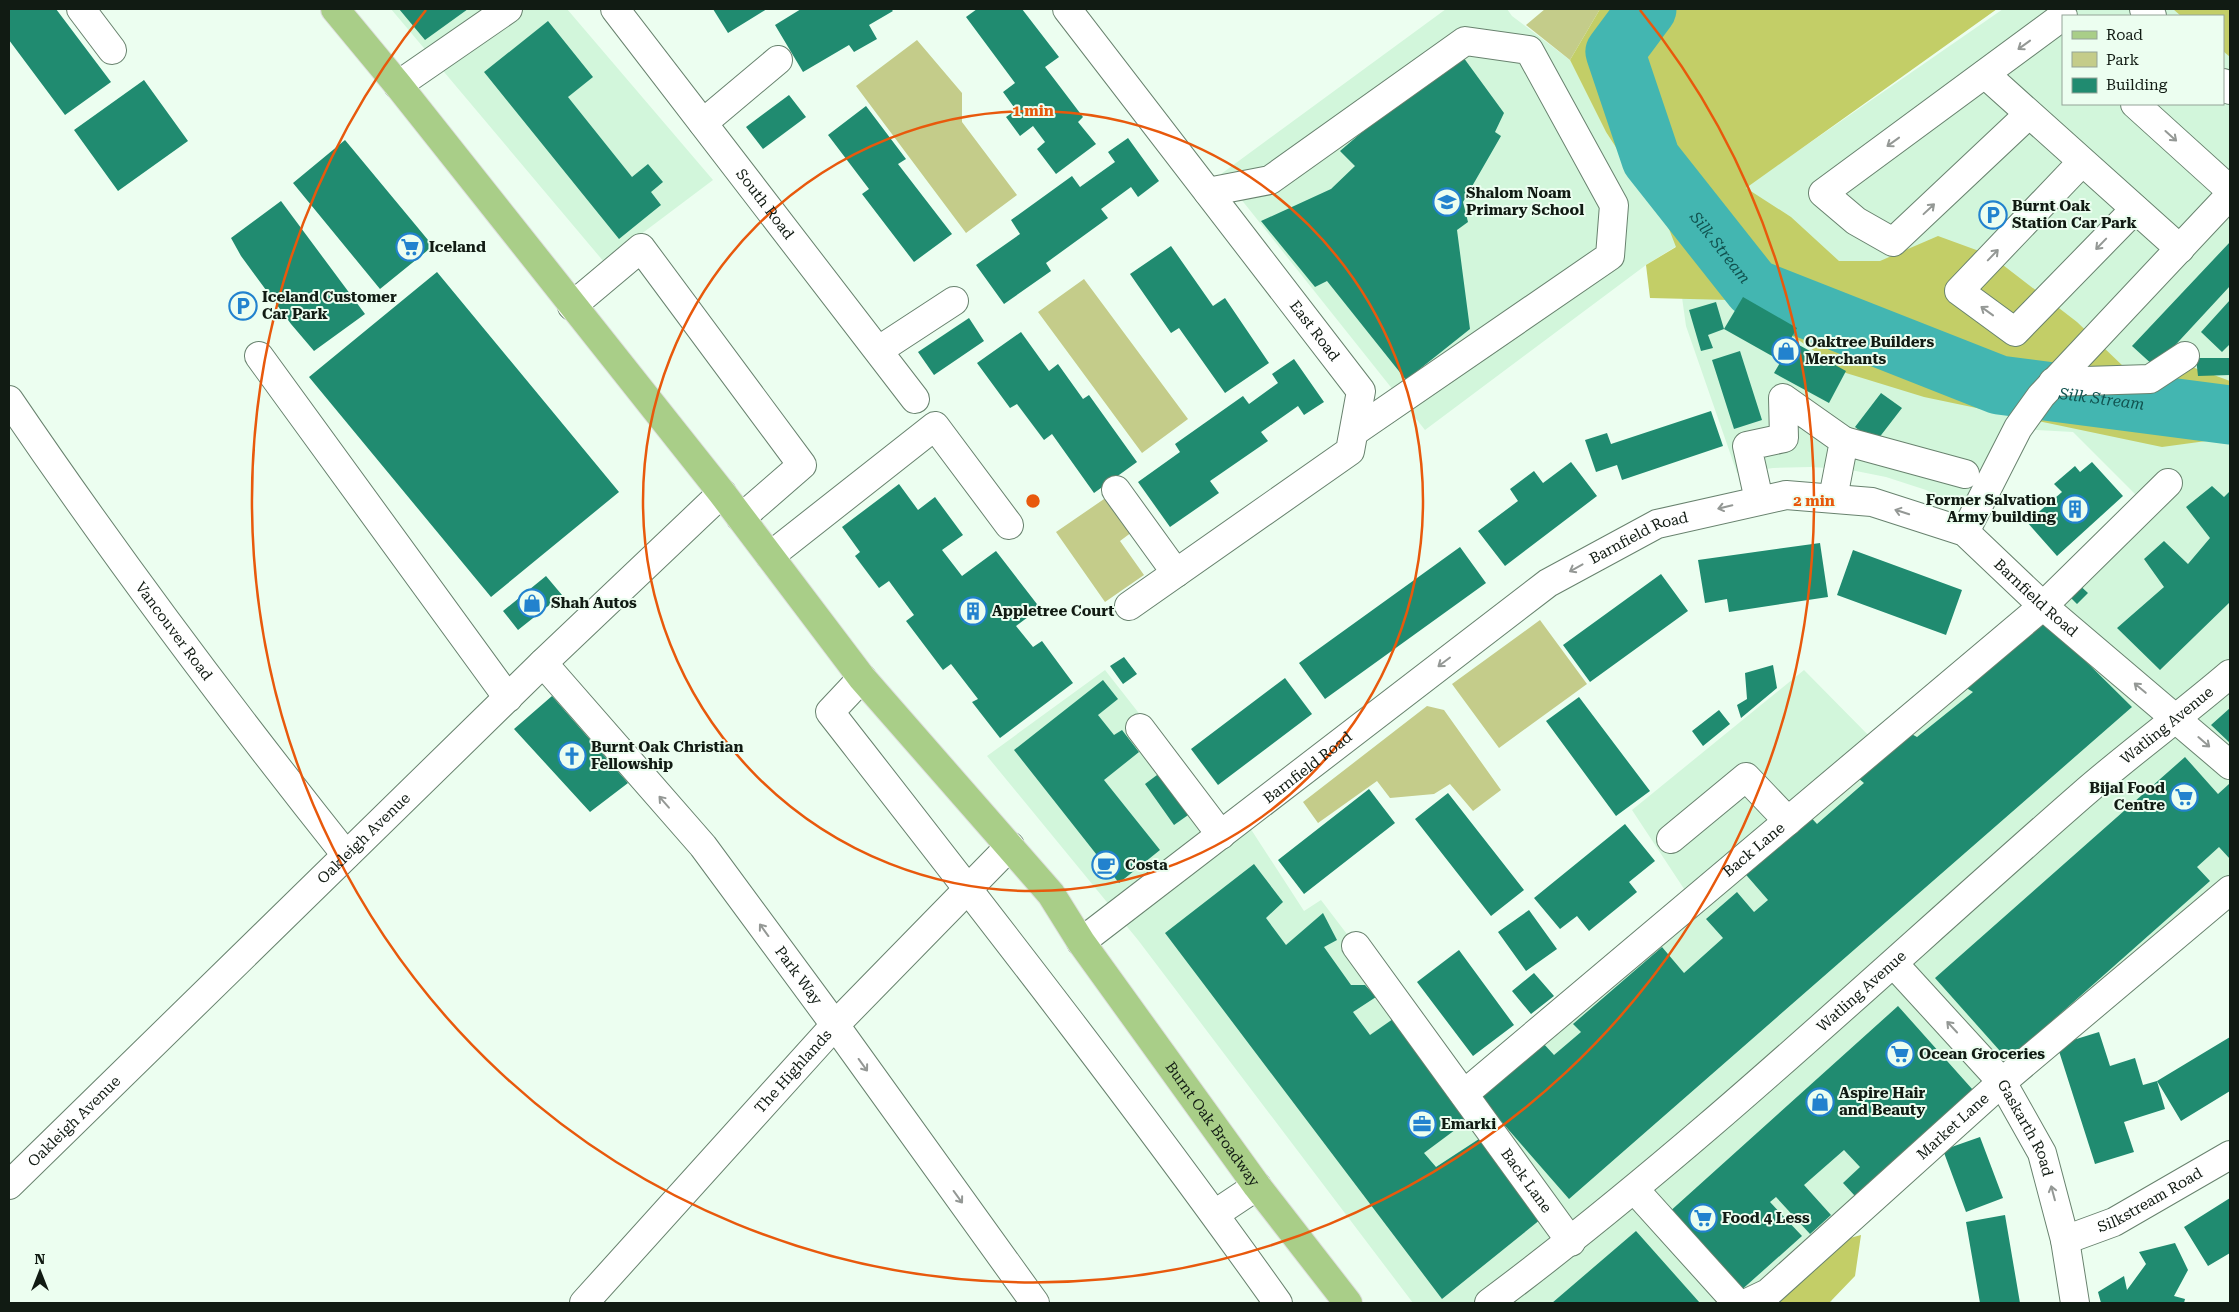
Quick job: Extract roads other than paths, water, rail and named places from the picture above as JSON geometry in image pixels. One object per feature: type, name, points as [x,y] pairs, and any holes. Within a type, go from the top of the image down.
[{"type":"main road","name":"Burnt Oak Broadway","points":[[335,9],[398,85],[722,493],[862,678],[1051,894],[1081,942],[1257,1186],[1348,1303]]},
{"type":"street","points":[[81,9],[112,50]]},
{"type":"street","points":[[398,85],[508,9]]},
{"type":"street","name":"South Road","points":[[615,9],[915,399]]},
{"type":"street","name":"East Road","points":[[1067,9],[1361,391],[1350,451],[1129,606]]},
{"type":"street","points":[[2029,114],[1893,242],[1856,220],[1823,193],[1985,74],[2060,24]]},
{"type":"street","points":[[1208,192],[1270,180],[1465,41],[1529,50],[1614,205],[1610,256],[1354,432]]},
{"type":"street","points":[[703,123],[778,60]]},
{"type":"street","points":[[1985,74],[2180,249]]},
{"type":"street","points":[[2136,105],[2230,190]]},
{"type":"street","points":[[2082,162],[1959,291],[2015,332],[2135,209]]},
{"type":"street","points":[[1965,532],[2018,428],[2047,389],[2230,195]]},
{"type":"street","points":[[572,306],[641,248],[802,465],[740,518]]},
{"type":"street","points":[[879,350],[954,301]]},
{"type":"street","points":[[259,356],[508,698]]},
{"type":"street","points":[[2047,389],[2150,378],[2185,356]]},
{"type":"street","points":[[1759,500],[1747,446],[1784,438],[1783,398],[1844,441],[1965,474]]},
{"type":"street","name":"Vancouver Road","points":[[9,400],[63,479],[274,765],[346,855]]},
{"type":"street","points":[[770,556],[935,426],[1009,525]]},
{"type":"street","points":[[1833,498],[1844,441]]},
{"type":"street","name":"Back Lane","points":[[1464,1094],[2043,606],[2168,483]]},
{"type":"street","points":[[1116,490],[1176,573]]},
{"type":"street","name":"Oakleigh Avenue","points":[[9,1185],[543,663],[722,493]]},
{"type":"street","name":"Barnfield Road","points":[[1081,942],[1548,583],[1657,524],[1786,495],[1872,502],[1965,532],[2043,606],[2230,765]]},
{"type":"street","name":"Park Way","points":[[543,663],[703,846],[835,1025],[1034,1303]]},
{"type":"street","name":"Watling Avenue","points":[[1489,1303],[1571,1242],[1635,1190],[1894,964],[2084,793],[2230,674]]},
{"type":"street","points":[[862,678],[830,712],[968,889],[1215,1214],[1278,1303]]},
{"type":"street","points":[[1140,728],[1221,835]]},
{"type":"street","points":[[1671,839],[1746,776],[1788,821]]},
{"type":"street","name":"The Highlands","points":[[584,1303],[835,1025],[1010,846]]},
{"type":"street","name":"Market Lane","points":[[1747,1303],[1768,1293],[2002,1082],[2230,890]]},
{"type":"street","name":"Back Lane","points":[[1356,946],[1571,1242]]},
{"type":"street","name":"Gaskarth Road","points":[[1894,964],[2002,1082],[2042,1153],[2065,1240],[2075,1303]]},
{"type":"street","name":"Silkstream Road","points":[[2065,1240],[2114,1222],[2230,1155]]},
{"type":"street","points":[[1215,1214],[1257,1186]]},
{"type":"street","points":[[1635,1190],[1737,1303]]},
{"type":"waterway","name":"Silk Stream","points":[[1647,9],[1615,52],[1651,159],[1753,288],[1999,385],[2230,415]]},
{"type":"place","name":"Shalom Noam Primary School","points":[[1447,202]]},
{"type":"place","name":"Burnt Oak Station Car Park","points":[[1993,215]]},
{"type":"place","name":"Iceland","points":[[410,247]]},
{"type":"place","name":"Iceland Customer Car Park","points":[[243,306]]},
{"type":"place","name":"Oaktree Builders Merchants","points":[[1786,351]]},
{"type":"place","name":"Former Salvation Army building","points":[[2075,509]]},
{"type":"place","name":"Shah Autos","points":[[532,603]]},
{"type":"place","name":"Appletree Court","points":[[973,611]]},
{"type":"place","name":"Burnt Oak Christian Fellowship","points":[[572,756]]},
{"type":"place","name":"Bijal Food Centre","points":[[2184,797]]},
{"type":"place","name":"Costa","points":[[1106,865]]},
{"type":"place","name":"Ocean Groceries","points":[[1900,1054]]},
{"type":"place","name":"Aspire Hair and Beauty","points":[[1820,1102]]},
{"type":"place","name":"Emarki","points":[[1422,1124]]},
{"type":"place","name":"Food 4 Less","points":[[1703,1218]]}]
